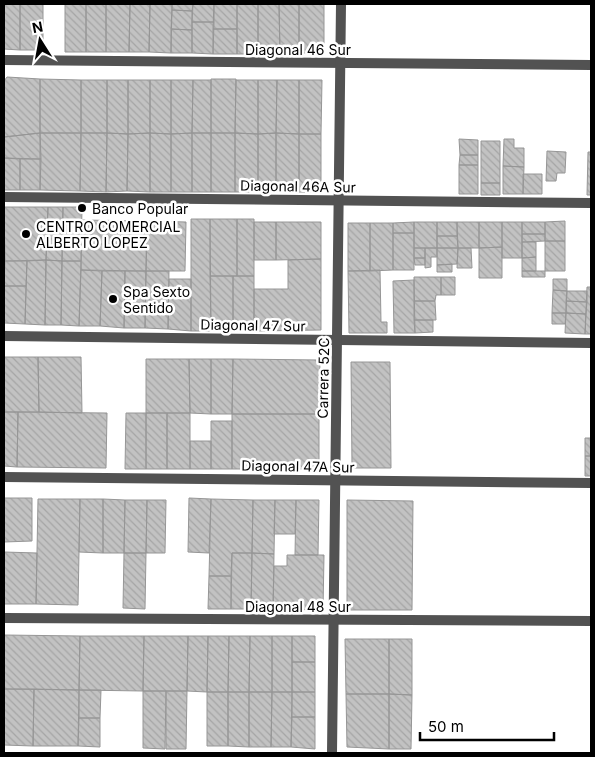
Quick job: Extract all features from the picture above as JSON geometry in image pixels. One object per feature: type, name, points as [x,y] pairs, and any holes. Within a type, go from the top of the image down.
[{"type":"street","name":"Carrera 52C","points":[[332,753],[341,4]]},
{"type":"street","name":"Diagonal 46 Sur","points":[[4,60],[591,64]]},
{"type":"street","name":"Diagonal 46A Sur","points":[[4,197],[591,203]]},
{"type":"street","name":"Diagonal 47 Sur","points":[[4,336],[591,343]]},
{"type":"street","name":"Diagonal 47A Sur","points":[[4,477],[591,483]]},
{"type":"street","name":"Diagonal 48 Sur","points":[[4,618],[591,621]]},
{"type":"building","points":[[4,4],[20,4],[20,50],[4,49]]},
{"type":"building","points":[[20,4],[43,4],[43,50],[20,50]]},
{"type":"building","points":[[65,4],[86,4],[86,52],[65,52]]},
{"type":"building","points":[[86,4],[106,4],[106,52],[86,52]]},
{"type":"building","points":[[106,4],[130,4],[129,52],[106,52]]},
{"type":"building","points":[[130,4],[150,4],[149,52],[129,52]]},
{"type":"building","points":[[150,4],[172,4],[171,53],[149,52]]},
{"type":"building","points":[[172,4],[193,4],[192,11],[172,10]]},
{"type":"building","points":[[193,4],[214,4],[214,22],[192,22]]},
{"type":"building","points":[[214,4],[237,4],[237,29],[213,29]]},
{"type":"building","points":[[237,4],[258,4],[258,54],[237,54]]},
{"type":"building","points":[[258,4],[279,4],[280,54],[258,54]]},
{"type":"building","points":[[279,4],[299,4],[299,53],[280,54]]},
{"type":"building","points":[[299,4],[324,4],[324,53],[299,53]]},
{"type":"building","points":[[172,10],[192,11],[192,30],[171,29]]},
{"type":"building","points":[[192,22],[214,22],[213,54],[192,53]]},
{"type":"building","points":[[171,29],[192,30],[192,53],[171,53]]},
{"type":"building","points":[[213,29],[237,29],[237,54],[213,54]]},
{"type":"building","points":[[7,77],[40,79],[40,133],[4,137],[4,81]]},
{"type":"building","points":[[40,79],[81,80],[81,133],[40,133]]},
{"type":"building","points":[[211,79],[236,79],[235,133],[211,133]]},
{"type":"building","points":[[81,80],[107,80],[107,133],[81,133]]},
{"type":"building","points":[[107,80],[128,80],[128,134],[107,133]]},
{"type":"building","points":[[128,80],[150,80],[150,133],[128,134]]},
{"type":"building","points":[[150,80],[171,80],[171,134],[150,133]]},
{"type":"building","points":[[171,80],[193,80],[192,133],[171,134]]},
{"type":"building","points":[[193,80],[211,80],[211,133],[192,133]]},
{"type":"building","points":[[236,80],[258,80],[258,134],[235,133]]},
{"type":"building","points":[[258,80],[277,80],[276,133],[258,134]]},
{"type":"building","points":[[277,80],[299,80],[299,134],[276,133]]},
{"type":"building","points":[[299,80],[322,80],[321,134],[299,134]]},
{"type":"building","points":[[40,133],[41,159],[4,158],[4,137]]},
{"type":"building","points":[[40,133],[81,133],[80,191],[40,190]]},
{"type":"building","points":[[81,133],[107,133],[106,192],[80,191]]},
{"type":"building","points":[[107,133],[128,134],[127,191],[106,192]]},
{"type":"building","points":[[150,133],[171,134],[171,192],[150,192]]},
{"type":"building","points":[[150,133],[150,192],[127,191],[128,134]]},
{"type":"building","points":[[192,133],[211,133],[211,192],[192,192]]},
{"type":"building","points":[[192,133],[192,192],[171,192],[171,134]]},
{"type":"building","points":[[211,133],[235,133],[235,192],[211,192]]},
{"type":"building","points":[[235,133],[258,134],[258,192],[235,192]]},
{"type":"building","points":[[276,133],[299,134],[299,192],[276,192]]},
{"type":"building","points":[[276,133],[276,192],[258,192],[258,134]]},
{"type":"building","points":[[299,134],[321,134],[321,192],[299,192]]},
{"type":"building","points":[[459,139],[478,140],[478,155],[460,155]]},
{"type":"building","points":[[504,139],[514,139],[514,148],[524,148],[524,167],[503,166]]},
{"type":"building","points":[[481,141],[500,141],[500,183],[481,183]]},
{"type":"building","points":[[547,151],[566,152],[565,173],[557,173],[556,181],[546,181]]},
{"type":"building","points":[[588,152],[591,152],[591,195],[587,195]]},
{"type":"building","points":[[460,155],[478,155],[478,165],[459,165]]},
{"type":"building","points":[[4,158],[20,159],[20,190],[4,190]]},
{"type":"building","points":[[20,159],[41,159],[40,190],[20,190]]},
{"type":"building","points":[[459,165],[478,165],[478,194],[459,194]]},
{"type":"building","points":[[503,166],[524,167],[523,194],[503,194]]},
{"type":"building","points":[[523,174],[542,174],[542,194],[523,194]]},
{"type":"building","points":[[481,183],[500,183],[500,195],[481,195]]},
{"type":"building","name":"CENTRO COMERCIAL ALBERTO LOPEZ","points":[[4,207],[48,207],[46,260],[5,261]]},
{"type":"building","points":[[48,207],[63,207],[62,261],[46,260]]},
{"type":"building","points":[[63,207],[82,207],[81,261],[62,261]]},
{"type":"building","points":[[191,219],[210,219],[211,331],[191,331]]},
{"type":"building","points":[[210,219],[237,219],[237,276],[210,276]]},
{"type":"building","points":[[237,219],[254,219],[254,276],[237,276]]},
{"type":"building","points":[[82,220],[147,221],[146,271],[81,270]]},
{"type":"building","points":[[147,221],[186,222],[185,271],[146,271]]},
{"type":"building","points":[[565,221],[565,241],[545,241],[545,222]]},
{"type":"building","points":[[254,222],[276,222],[276,260],[254,260]]},
{"type":"building","points":[[276,222],[321,222],[321,259],[276,260]]},
{"type":"building","points":[[414,222],[437,222],[437,248],[414,248]]},
{"type":"building","points":[[414,222],[414,233],[393,233],[393,223]]},
{"type":"building","points":[[437,222],[457,222],[457,236],[437,236]]},
{"type":"building","points":[[457,222],[479,222],[479,248],[458,248]]},
{"type":"building","points":[[479,222],[502,222],[502,247],[479,248]]},
{"type":"building","points":[[502,222],[522,222],[522,258],[502,258]]},
{"type":"building","points":[[522,222],[545,222],[545,234],[522,234]]},
{"type":"building","points":[[348,223],[370,223],[370,271],[348,271]]},
{"type":"building","points":[[370,223],[393,223],[393,270],[370,271]]},
{"type":"building","points":[[393,233],[414,233],[414,270],[393,270]]},
{"type":"building","points":[[522,234],[545,234],[545,241],[522,242]]},
{"type":"building","points":[[437,236],[457,236],[458,248],[437,248]]},
{"type":"building","points":[[545,241],[565,241],[565,271],[545,271]]},
{"type":"building","points":[[522,242],[536,242],[536,257],[522,258]]},
{"type":"building","points":[[502,247],[502,278],[479,278],[479,248]]},
{"type":"building","points":[[414,248],[425,248],[425,258],[414,258]]},
{"type":"building","points":[[425,248],[437,248],[437,257],[431,257],[431,267],[425,268]]},
{"type":"building","points":[[437,248],[458,248],[457,264],[437,265]]},
{"type":"building","points":[[458,248],[471,248],[472,268],[457,268]]},
{"type":"building","points":[[536,257],[536,271],[522,271],[522,258]]},
{"type":"building","points":[[414,258],[425,258],[425,265],[415,265]]},
{"type":"building","points":[[321,259],[321,330],[254,331],[254,289],[288,289],[288,260]]},
{"type":"building","points":[[46,260],[62,261],[61,325],[45,325]]},
{"type":"building","points":[[46,260],[45,325],[25,324],[27,261]]},
{"type":"building","points":[[5,261],[27,261],[26,286],[4,286]]},
{"type":"building","points":[[62,261],[81,261],[79,326],[61,325]]},
{"type":"building","points":[[452,264],[452,272],[437,272],[437,265]]},
{"type":"building","points":[[81,270],[102,271],[100,326],[79,326]]},
{"type":"building","points":[[380,270],[381,322],[387,322],[387,333],[349,333],[348,271]]},
{"type":"building","name":"Spa Sexto Sentido","points":[[102,271],[125,271],[124,328],[100,326]]},
{"type":"building","points":[[125,271],[146,271],[145,328],[124,328]]},
{"type":"building","points":[[146,271],[169,271],[168,329],[145,328]]},
{"type":"building","points":[[522,271],[545,271],[545,277],[522,277]]},
{"type":"building","points":[[210,276],[233,276],[233,331],[211,331]]},
{"type":"building","points":[[233,276],[254,276],[254,331],[233,331]]},
{"type":"building","points":[[414,277],[441,277],[441,295],[436,295],[435,301],[414,301]]},
{"type":"building","points":[[441,277],[455,277],[455,295],[441,295]]},
{"type":"building","points":[[169,279],[191,279],[191,331],[168,329]]},
{"type":"building","points":[[553,279],[567,279],[567,291],[553,290]]},
{"type":"building","points":[[414,280],[415,333],[394,333],[393,281]]},
{"type":"building","points":[[4,286],[26,286],[25,324],[4,323]]},
{"type":"building","points":[[587,287],[591,287],[591,334],[585,334]]},
{"type":"building","points":[[553,290],[567,291],[566,313],[552,313]]},
{"type":"building","points":[[567,291],[587,291],[587,302],[566,301]]},
{"type":"building","points":[[414,301],[435,301],[436,320],[414,320]]},
{"type":"building","points":[[566,301],[587,302],[586,314],[566,313]]},
{"type":"building","points":[[552,313],[566,313],[565,324],[552,324]]},
{"type":"building","points":[[566,313],[586,314],[585,334],[565,333]]},
{"type":"building","points":[[414,320],[433,320],[433,332],[415,333]]},
{"type":"building","points":[[4,357],[38,357],[39,412],[4,412]]},
{"type":"building","points":[[38,357],[81,357],[82,413],[39,412]]},
{"type":"building","points":[[146,359],[189,359],[190,413],[146,413]]},
{"type":"building","points":[[189,359],[211,359],[211,414],[190,413]]},
{"type":"building","points":[[211,359],[233,359],[232,414],[211,414]]},
{"type":"building","points":[[233,359],[320,360],[319,414],[232,414]]},
{"type":"building","points":[[351,362],[390,362],[391,468],[352,468]]},
{"type":"building","points":[[4,412],[18,412],[17,467],[4,466]]},
{"type":"building","points":[[18,412],[107,413],[106,468],[17,467]]},
{"type":"building","points":[[126,413],[146,413],[146,469],[125,469]]},
{"type":"building","points":[[146,413],[167,413],[167,469],[146,469]]},
{"type":"building","points":[[167,413],[190,413],[190,469],[167,469]]},
{"type":"building","points":[[232,414],[319,414],[319,469],[232,469]]},
{"type":"building","points":[[211,421],[232,421],[232,469],[211,469]]},
{"type":"building","points":[[585,438],[591,438],[591,456],[585,456]]},
{"type":"building","points":[[190,441],[211,441],[211,469],[190,469]]},
{"type":"building","points":[[585,456],[591,456],[591,476],[585,476]]},
{"type":"building","points":[[4,498],[32,498],[32,541],[4,542]]},
{"type":"building","points":[[189,498],[211,499],[209,553],[188,552]]},
{"type":"building","points":[[38,499],[80,499],[78,605],[36,604]]},
{"type":"building","points":[[80,499],[103,499],[103,553],[79,552]]},
{"type":"building","points":[[103,499],[125,500],[124,553],[103,553]]},
{"type":"building","points":[[211,499],[253,500],[252,553],[232,553],[231,576],[209,576]]},
{"type":"building","points":[[125,500],[147,500],[146,553],[124,553]]},
{"type":"building","points":[[147,500],[166,500],[165,553],[146,553]]},
{"type":"building","points":[[253,500],[275,500],[274,554],[252,553]]},
{"type":"building","points":[[275,500],[296,500],[295,534],[274,534]]},
{"type":"building","points":[[296,500],[319,500],[318,555],[295,555]]},
{"type":"building","points":[[347,500],[413,501],[412,610],[347,610]]},
{"type":"building","points":[[4,552],[37,553],[36,604],[4,604]]},
{"type":"building","points":[[124,553],[146,553],[145,609],[123,608]]},
{"type":"building","points":[[232,553],[252,553],[251,609],[231,609]]},
{"type":"building","points":[[252,553],[274,554],[273,609],[251,609]]},
{"type":"building","points":[[287,555],[324,555],[323,610],[273,609],[274,566],[287,566]]},
{"type":"building","points":[[209,576],[231,576],[231,609],[208,609]]},
{"type":"building","points":[[4,635],[80,636],[79,690],[4,689]]},
{"type":"building","points":[[80,636],[144,636],[143,691],[79,690]]},
{"type":"building","points":[[144,636],[188,636],[187,691],[143,691]]},
{"type":"building","points":[[188,636],[208,636],[207,692],[187,691]]},
{"type":"building","points":[[208,636],[229,636],[228,692],[207,692]]},
{"type":"building","points":[[229,636],[250,636],[249,692],[228,692]]},
{"type":"building","points":[[250,636],[272,636],[272,692],[249,692]]},
{"type":"building","points":[[272,636],[292,636],[292,692],[272,692]]},
{"type":"building","points":[[292,636],[315,636],[315,662],[292,662]]},
{"type":"building","points":[[345,639],[389,639],[389,694],[346,694]]},
{"type":"building","points":[[389,639],[412,639],[412,695],[389,694]]},
{"type":"building","points":[[292,662],[315,662],[315,692],[292,692]]},
{"type":"building","points":[[4,689],[34,689],[33,746],[4,745]]},
{"type":"building","points":[[34,689],[79,690],[78,746],[33,746]]},
{"type":"building","points":[[79,690],[101,690],[100,718],[79,718]]},
{"type":"building","points":[[143,691],[166,691],[165,749],[143,748]]},
{"type":"building","points":[[166,691],[187,691],[186,749],[166,749]]},
{"type":"building","points":[[207,692],[228,692],[228,746],[207,746]]},
{"type":"building","points":[[228,692],[249,692],[249,747],[228,746]]},
{"type":"building","points":[[249,692],[272,692],[271,747],[249,747]]},
{"type":"building","points":[[272,692],[292,692],[291,747],[271,747]]},
{"type":"building","points":[[292,692],[315,692],[315,717],[292,717]]},
{"type":"building","points":[[346,694],[389,694],[389,749],[347,747]]},
{"type":"building","points":[[389,694],[412,695],[411,749],[389,749]]},
{"type":"building","points":[[292,717],[315,717],[315,749],[291,747]]},
{"type":"building","points":[[79,718],[100,718],[100,747],[78,746]]},
{"type":"place","name":"Banco Popular","points":[[82,208]]},
{"type":"place","name":"CENTRO COMERCIAL ALBERTO LOPEZ","points":[[26,234]]},
{"type":"place","name":"Spa Sexto Sentido","points":[[113,299]]}]
